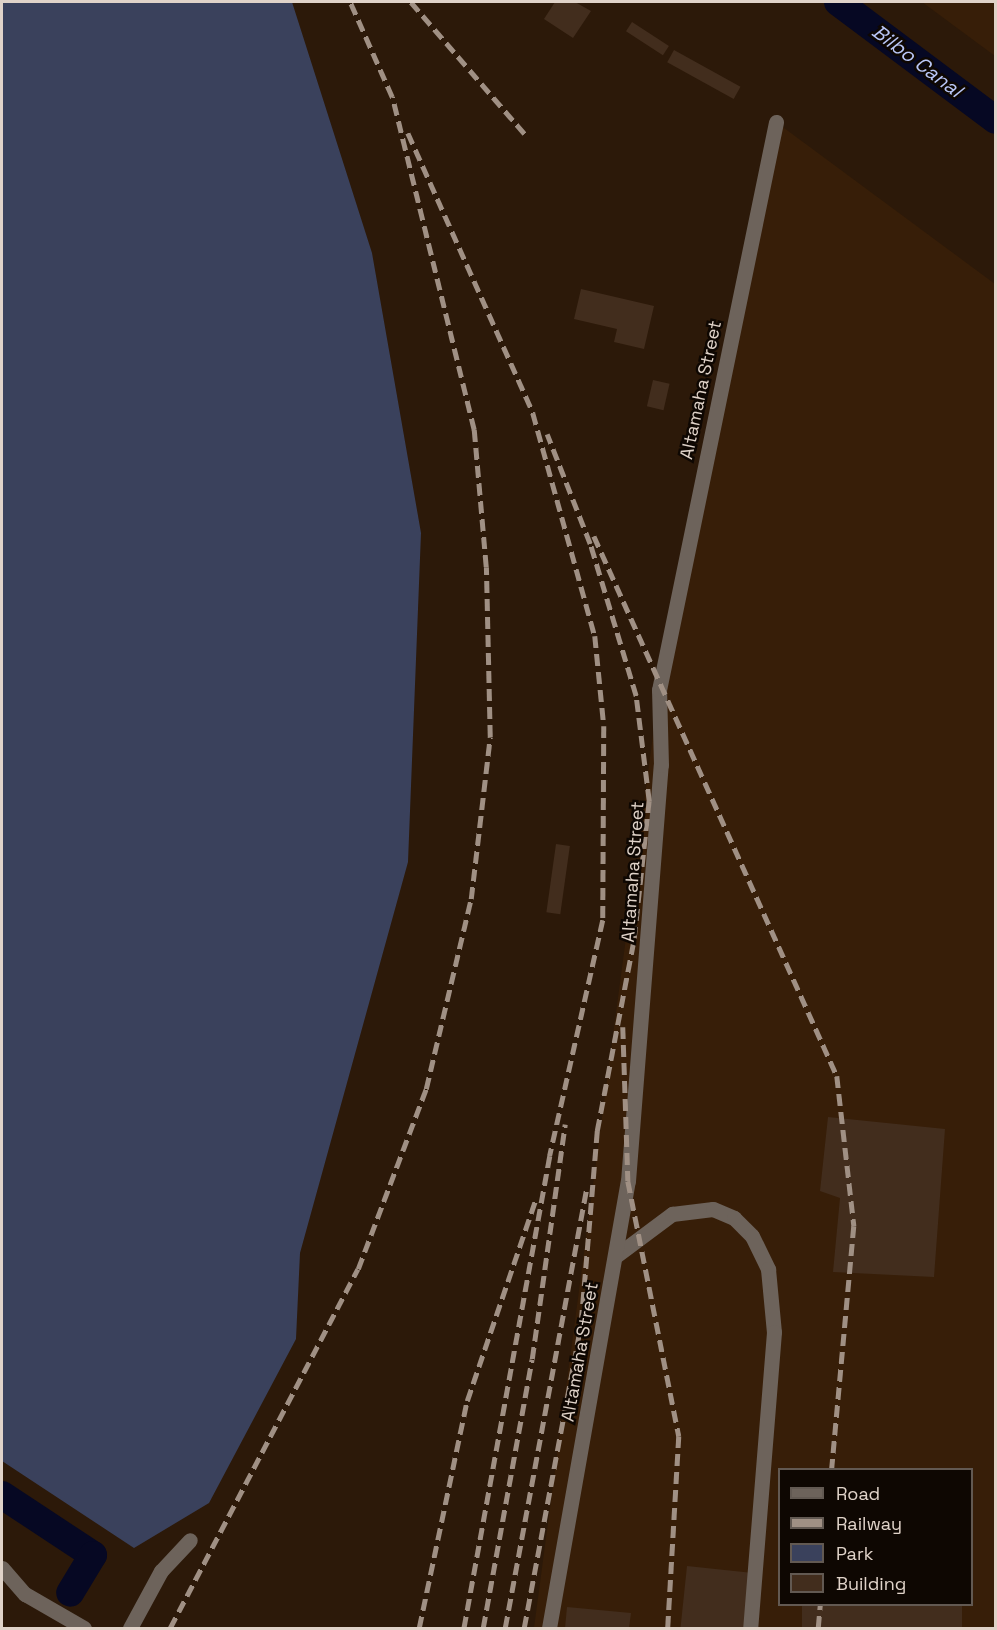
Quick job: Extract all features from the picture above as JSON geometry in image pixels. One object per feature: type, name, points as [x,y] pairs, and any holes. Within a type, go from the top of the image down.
[{"type":"street","name":"Altamaha Street","points":[[549,1629],[617,1254],[628,1181],[661,765],[659,690],[776,122]]},
{"type":"street","points":[[617,1254],[672,1214],[713,1209],[734,1218],[752,1236],[768,1269],[774,1332],[750,1629]]},
{"type":"street","points":[[130,1629],[161,1571],[190,1540]]},
{"type":"street","points":[[2,1568],[25,1594],[84,1629]]},
{"type":"shaded area","points":[[922,2],[995,2],[995,56]]},
{"type":"shaded area","points":[[776,122],[995,284],[995,1628],[534,1628],[659,690]]},
{"type":"green space","points":[[2,2],[292,2],[372,253],[421,533],[408,862],[300,1253],[296,1339],[209,1503],[134,1548],[2,1461]]},
{"type":"building","points":[[555,2],[575,2],[591,11],[573,38],[544,19]]},
{"type":"building","points":[[632,22],[669,46],[663,55],[626,31]]},
{"type":"building","points":[[674,50],[740,87],[734,99],[667,62]]},
{"type":"building","points":[[581,289],[654,306],[644,349],[614,342],[617,329],[574,319]]},
{"type":"building","points":[[653,380],[670,384],[663,410],[647,406]]},
{"type":"building","points":[[556,844],[570,846],[560,914],[546,912]]},
{"type":"building","points":[[828,1117],[945,1129],[934,1277],[833,1272],[840,1198],[820,1191]]},
{"type":"building","points":[[687,1566],[751,1573],[745,1628],[681,1628]]},
{"type":"building","points":[[802,1606],[962,1606],[962,1628],[802,1628]]},
{"type":"building","points":[[567,1607],[631,1613],[629,1628],[565,1628]]},
{"type":"waterway","name":"Bilbo Canal","points":[[838,2],[996,120]]},
{"type":"waterway","points":[[2,1495],[93,1555],[70,1593]]},
{"type":"railway","points":[[170,1628],[358,1269],[426,1089],[471,899],[490,737],[486,567],[474,430],[392,97],[350,2]]},
{"type":"railway","points":[[411,2],[525,134]]},
{"type":"railway","points":[[408,133],[533,413],[595,636],[604,726],[603,920],[550,1156],[464,1628]]},
{"type":"railway","points":[[524,1628],[581,1322],[597,1131],[634,938],[649,801],[636,696],[590,544],[547,434]]},
{"type":"railway","points":[[594,536],[837,1076],[854,1226],[832,1468]]},
{"type":"railway","points":[[623,1027],[628,1181],[679,1436],[668,1628]]},
{"type":"railway","points":[[483,1628],[532,1359],[565,1124]]},
{"type":"railway","points":[[505,1628],[586,1190]]},
{"type":"railway","points":[[419,1628],[467,1401],[535,1201]]},
{"type":"railway","points":[[818,1628],[820,1606]]}]
